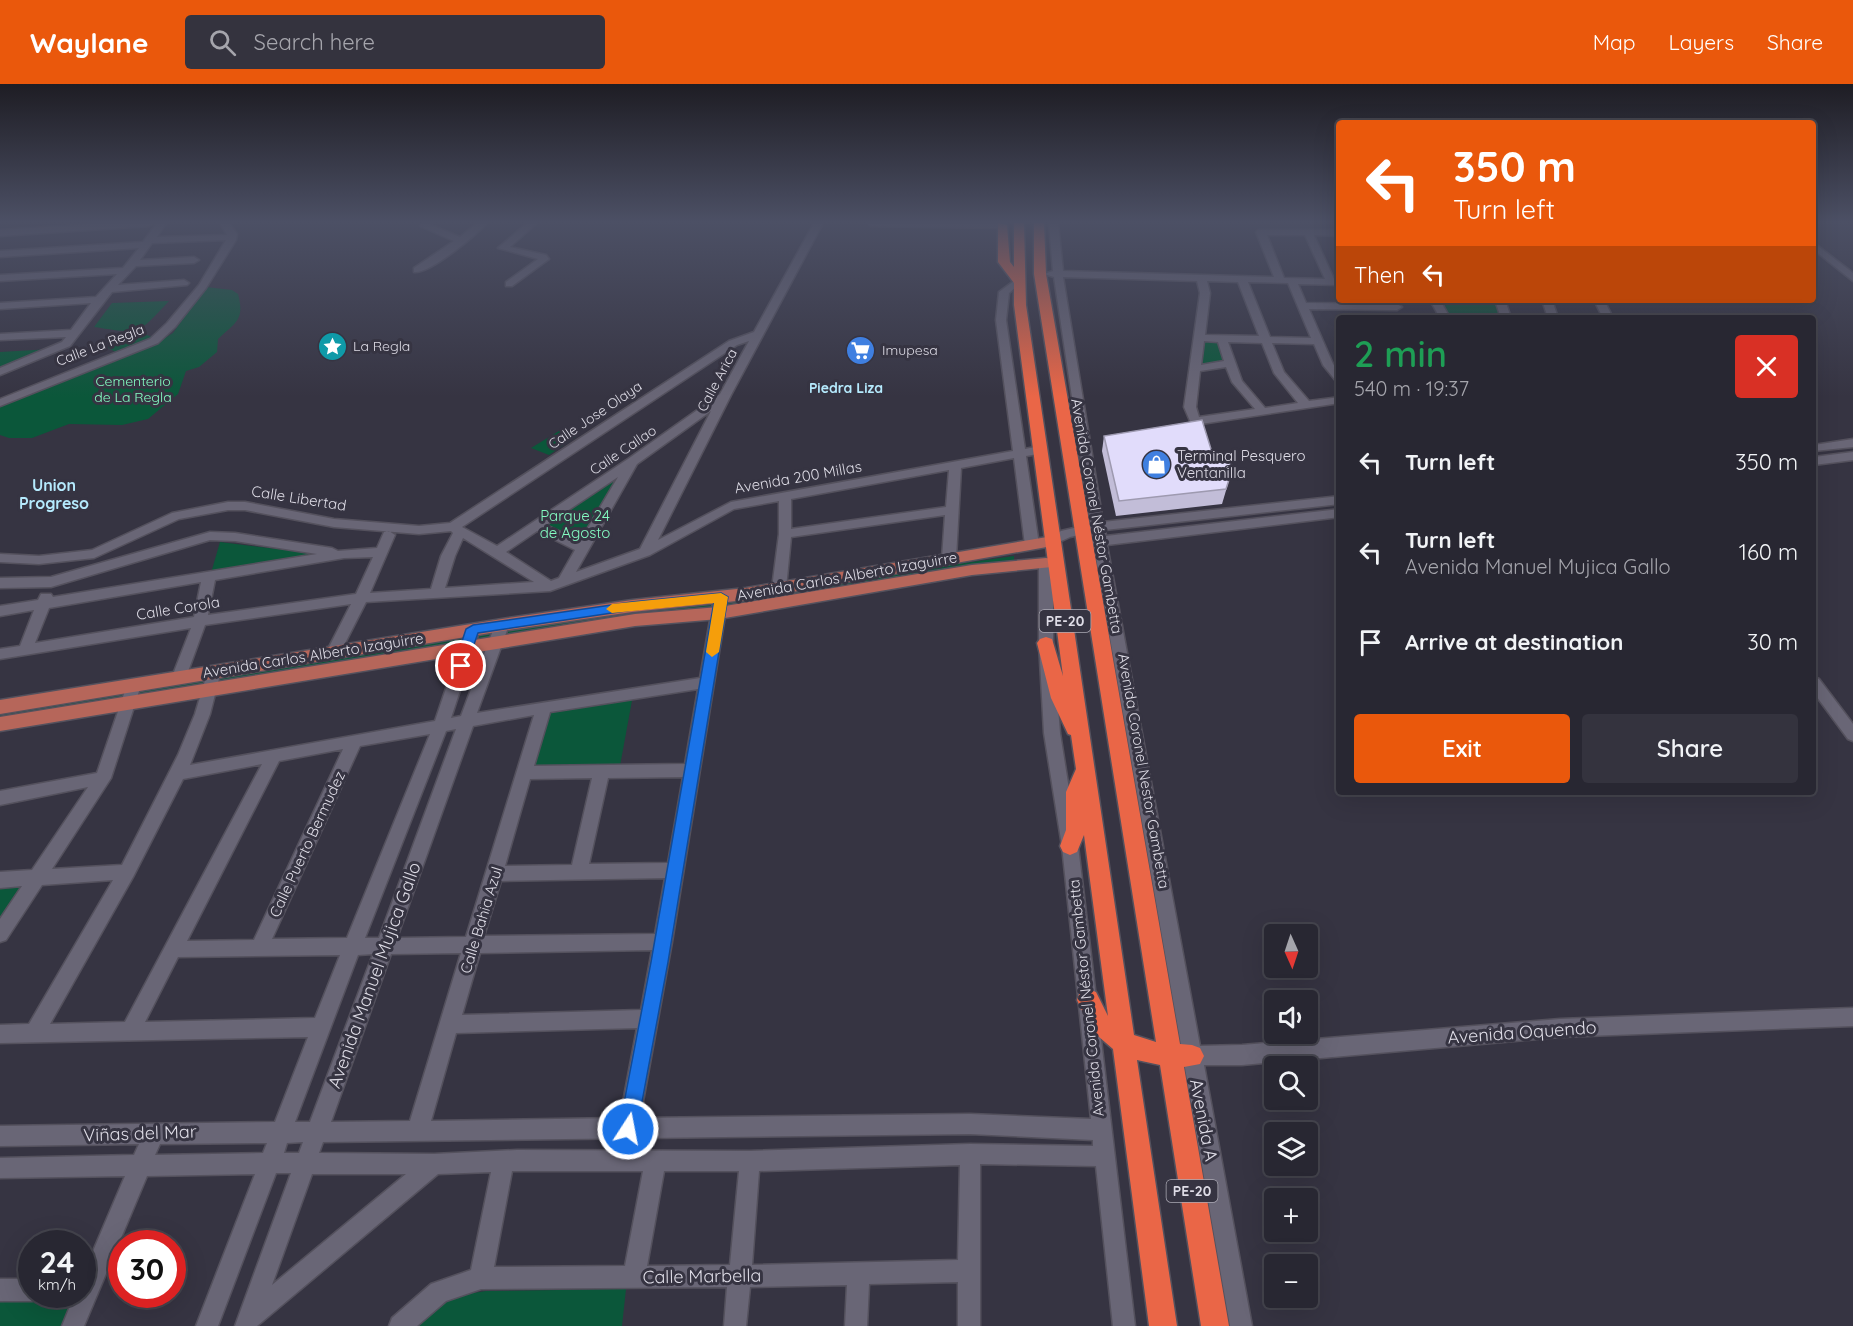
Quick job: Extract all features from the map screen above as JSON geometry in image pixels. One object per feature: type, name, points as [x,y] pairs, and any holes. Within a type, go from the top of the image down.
[{"type":"highway","name":"PE-20","points":[[1018,281],[1163,1326]]},
{"type":"highway","name":"Avenida Coronel Nestor Gambetta","points":[[1041,281],[1090,535],[1181,1056],[1215,1326]]},
{"type":"highway","points":[[1046,563],[1053,541]]},
{"type":"highway","points":[[1046,643],[1060,698],[1083,747]]},
{"type":"highway","points":[[1070,846],[1076,830],[1076,792],[1086,767]]},
{"type":"highway","points":[[1088,1000],[1101,1025],[1123,1044],[1181,1056]]},
{"type":"main road","name":"Avenida Carlos Alberto Izaguirre","points":[[720,605],[779,588],[1053,541]]},
{"type":"main road","name":"Avenida Carlos Alberto Izaguirre","points":[[0,707],[132,693],[499,633],[635,620],[720,605],[972,570],[1046,563]]},
{"type":"main road","name":"Avenida Carlos Alberto Izaguirre","points":[[0,724],[132,693],[179,677],[212,680],[334,651],[470,638]]},
{"type":"street","points":[[0,372],[61,347],[116,281]]},
{"type":"street","name":"Calle La Regla","points":[[0,403],[154,341],[171,325],[206,281]]},
{"type":"street","points":[[509,284],[513,281]]},
{"type":"street","name":"Calle Arica","points":[[725,395],[788,281]]},
{"type":"street","points":[[1018,281],[1004,292],[1001,320],[1032,545]]},
{"type":"street","name":"Avenida Coronel Néstor Gambetta","points":[[1059,281],[1090,535]]},
{"type":"street","points":[[1202,281],[1205,292],[1190,407],[1194,419],[1201,421],[1336,401]]},
{"type":"street","points":[[1243,281],[1279,373],[1306,405]]},
{"type":"street","points":[[1335,282],[1292,281],[1328,365],[1336,374]]},
{"type":"street","points":[[108,289],[184,283]]},
{"type":"street","points":[[0,308],[98,302]]},
{"type":"street","points":[[1303,306],[1395,303]]},
{"type":"street","points":[[1353,306],[1357,315]]},
{"type":"street","points":[[0,337],[74,333]]},
{"type":"street","name":"Calle Jose Olaya","points":[[456,530],[640,402],[733,343],[759,334]]},
{"type":"street","points":[[1198,338],[1317,341]]},
{"type":"street","points":[[1222,339],[1237,382],[1263,412]]},
{"type":"street","points":[[733,343],[746,344],[751,348]]},
{"type":"street","points":[[1194,369],[1229,363]]},
{"type":"street","name":"Calle Callao","points":[[497,552],[711,411],[725,395]]},
{"type":"street","name":"Calle Arica","points":[[645,552],[711,411]]},
{"type":"street","points":[[1816,448],[1853,443]]},
{"type":"street","name":"Avenida 200 Millas","points":[[362,598],[436,595],[556,584],[645,552],[718,511],[743,503],[1040,450]]},
{"type":"street","points":[[1816,460],[1853,456]]},
{"type":"street","points":[[436,595],[456,530],[556,584],[583,548],[632,462]]},
{"type":"street","points":[[949,558],[955,466]]},
{"type":"street","points":[[779,588],[785,534],[785,496]]},
{"type":"street","points":[[1053,541],[1224,513],[1336,500]]},
{"type":"street","name":"Calle Libertad","points":[[0,558],[39,560],[94,554],[176,516],[228,506],[245,506],[334,523],[419,530],[456,530]]},
{"type":"street","points":[[785,534],[951,510]]},
{"type":"street","points":[[1224,513],[1232,526]]},
{"type":"street","points":[[1090,535],[1232,526],[1336,513]]},
{"type":"street","points":[[536,526],[583,548]]},
{"type":"street","points":[[334,651],[362,598],[389,535]]},
{"type":"street","points":[[0,583],[51,582],[210,536],[235,537],[344,554]]},
{"type":"street","points":[[0,611],[344,554],[381,552]]},
{"type":"street","name":"Avenida Coronel Néstor Gambetta","points":[[1046,563],[1046,643],[1052,733],[1070,846],[1124,1326]]},
{"type":"street","points":[[179,677],[200,621],[209,578]]},
{"type":"street","points":[[25,650],[51,582]]},
{"type":"street","name":"Calle Corola","points":[[2,655],[200,621],[362,598]]},
{"type":"street","points":[[628,1129],[663,942],[720,605]]},
{"type":"street","name":"Avenida Manuel Mujica Gallo","points":[[248,1322],[499,633]]},
{"type":"street","name":"Avenida Manuel Mujica Gallo","points":[[207,1326],[352,946],[441,725],[470,638]]},
{"type":"street","points":[[34,1033],[127,872],[179,773],[212,680]]},
{"type":"street","points":[[179,773],[468,720],[707,682]]},
{"type":"street","points":[[1816,686],[1853,735]]},
{"type":"street","points":[[0,934],[103,778],[132,693]]},
{"type":"street","name":"Calle Bahia Azul","points":[[417,1132],[544,707]]},
{"type":"street","name":"Calle Puerto Bermudez","points":[[259,948],[355,741]]},
{"type":"street","points":[[132,1030],[274,756]]},
{"type":"street","points":[[526,773],[692,770]]},
{"type":"street","points":[[579,873],[603,771]]},
{"type":"street","points":[[0,798],[103,778]]},
{"type":"street","points":[[494,874],[675,870]]},
{"type":"street","points":[[0,880],[127,872]]},
{"type":"street","points":[[174,949],[663,942]]},
{"type":"street","name":"Avenida Oquendo","points":[[1181,1056],[1242,1055],[1560,1028],[1853,1017]]},
{"type":"street","points":[[449,1024],[649,1019]]},
{"type":"street","points":[[3,1038],[34,1033],[321,1027]]},
{"type":"street","name":"Avenida A","points":[[1181,1056],[1220,1204],[1241,1326]]},
{"type":"street","name":"Viñas del Mar","points":[[0,1136],[970,1124],[1101,1130]]},
{"type":"street","points":[[96,1267],[154,1133]]},
{"type":"street","points":[[969,1326],[970,1154]]},
{"type":"street","name":"Viñas del Mar","points":[[0,1168],[269,1163],[750,1161],[970,1154],[1104,1156]]},
{"type":"street","points":[[481,1278],[503,1161]]},
{"type":"street","points":[[634,1276],[655,1161]]},
{"type":"street","points":[[735,1326],[750,1161]]},
{"type":"street","points":[[248,1322],[434,1164]]},
{"type":"street","name":"Calle Marbella","points":[[400,1326],[439,1292],[481,1278],[968,1271]]},
{"type":"street","points":[[856,1326],[859,1273]]},
{"type":"street","points":[[0,1290],[18,1290]]},
{"type":"street","points":[[73,1326],[80,1308]]},
{"type":"green space","name":"Cementerio de La Regla","points":[[206,287],[232,290],[238,294],[240,310],[237,320],[218,339],[217,352],[199,367],[186,371],[178,394],[148,419],[122,425],[69,424],[32,438],[9,438],[0,435],[0,406],[157,343],[173,333]]},
{"type":"green space","points":[[169,301],[150,321],[137,330],[121,331],[94,327],[112,303]]},
{"type":"green space","points":[[1440,303],[1497,303],[1502,315],[1447,315]]},
{"type":"green space","points":[[139,332],[152,337],[117,353],[107,347]]},
{"type":"green space","points":[[1204,340],[1219,342],[1226,364],[1199,366]]},
{"type":"green space","points":[[52,349],[0,371],[0,352]]},
{"type":"green space","points":[[559,431],[577,436],[549,455],[531,448]]},
{"type":"green space","name":"Parque 24 de Agosto","points":[[616,476],[620,476],[582,544],[546,527],[546,523]]},
{"type":"green space","points":[[220,542],[310,553],[314,555],[211,573]]},
{"type":"green space","points":[[1014,556],[1014,561],[968,565],[740,605],[0,719],[0,712],[482,632]]},
{"type":"green space","points":[[633,695],[620,766],[530,767],[549,710]]},
{"type":"green space","points":[[23,886],[0,921],[0,888]]},
{"type":"green space","points":[[626,1289],[622,1326],[408,1326],[430,1307],[454,1296],[486,1291]]},
{"type":"green space","points":[[0,1299],[18,1299],[18,1308],[70,1308],[62,1326],[0,1326]]},
{"type":"building","name":"Terminal Pesquero Ventanilla","points":[[1202,420],[1215,462],[1230,462],[1233,467],[1226,489],[1119,501],[1104,436]]},
{"type":"slow traffic","points":[[612,609],[721,597],[712,652]]},
{"type":"place","name":"La Regla","points":[[332,346]]},
{"type":"place","name":"Imupesa","points":[[861,350]]},
{"type":"place","name":"Terminal Pesquero Ventanilla","points":[[1156,464]]},
{"type":"district","name":"Piedra Liza","points":[[846,388]]},
{"type":"district","name":"Union Progreso","points":[[54,494]]},
{"type":"route","points":[[461,666],[473,629],[632,606],[721,597],[660,962],[628,1129]]}]
